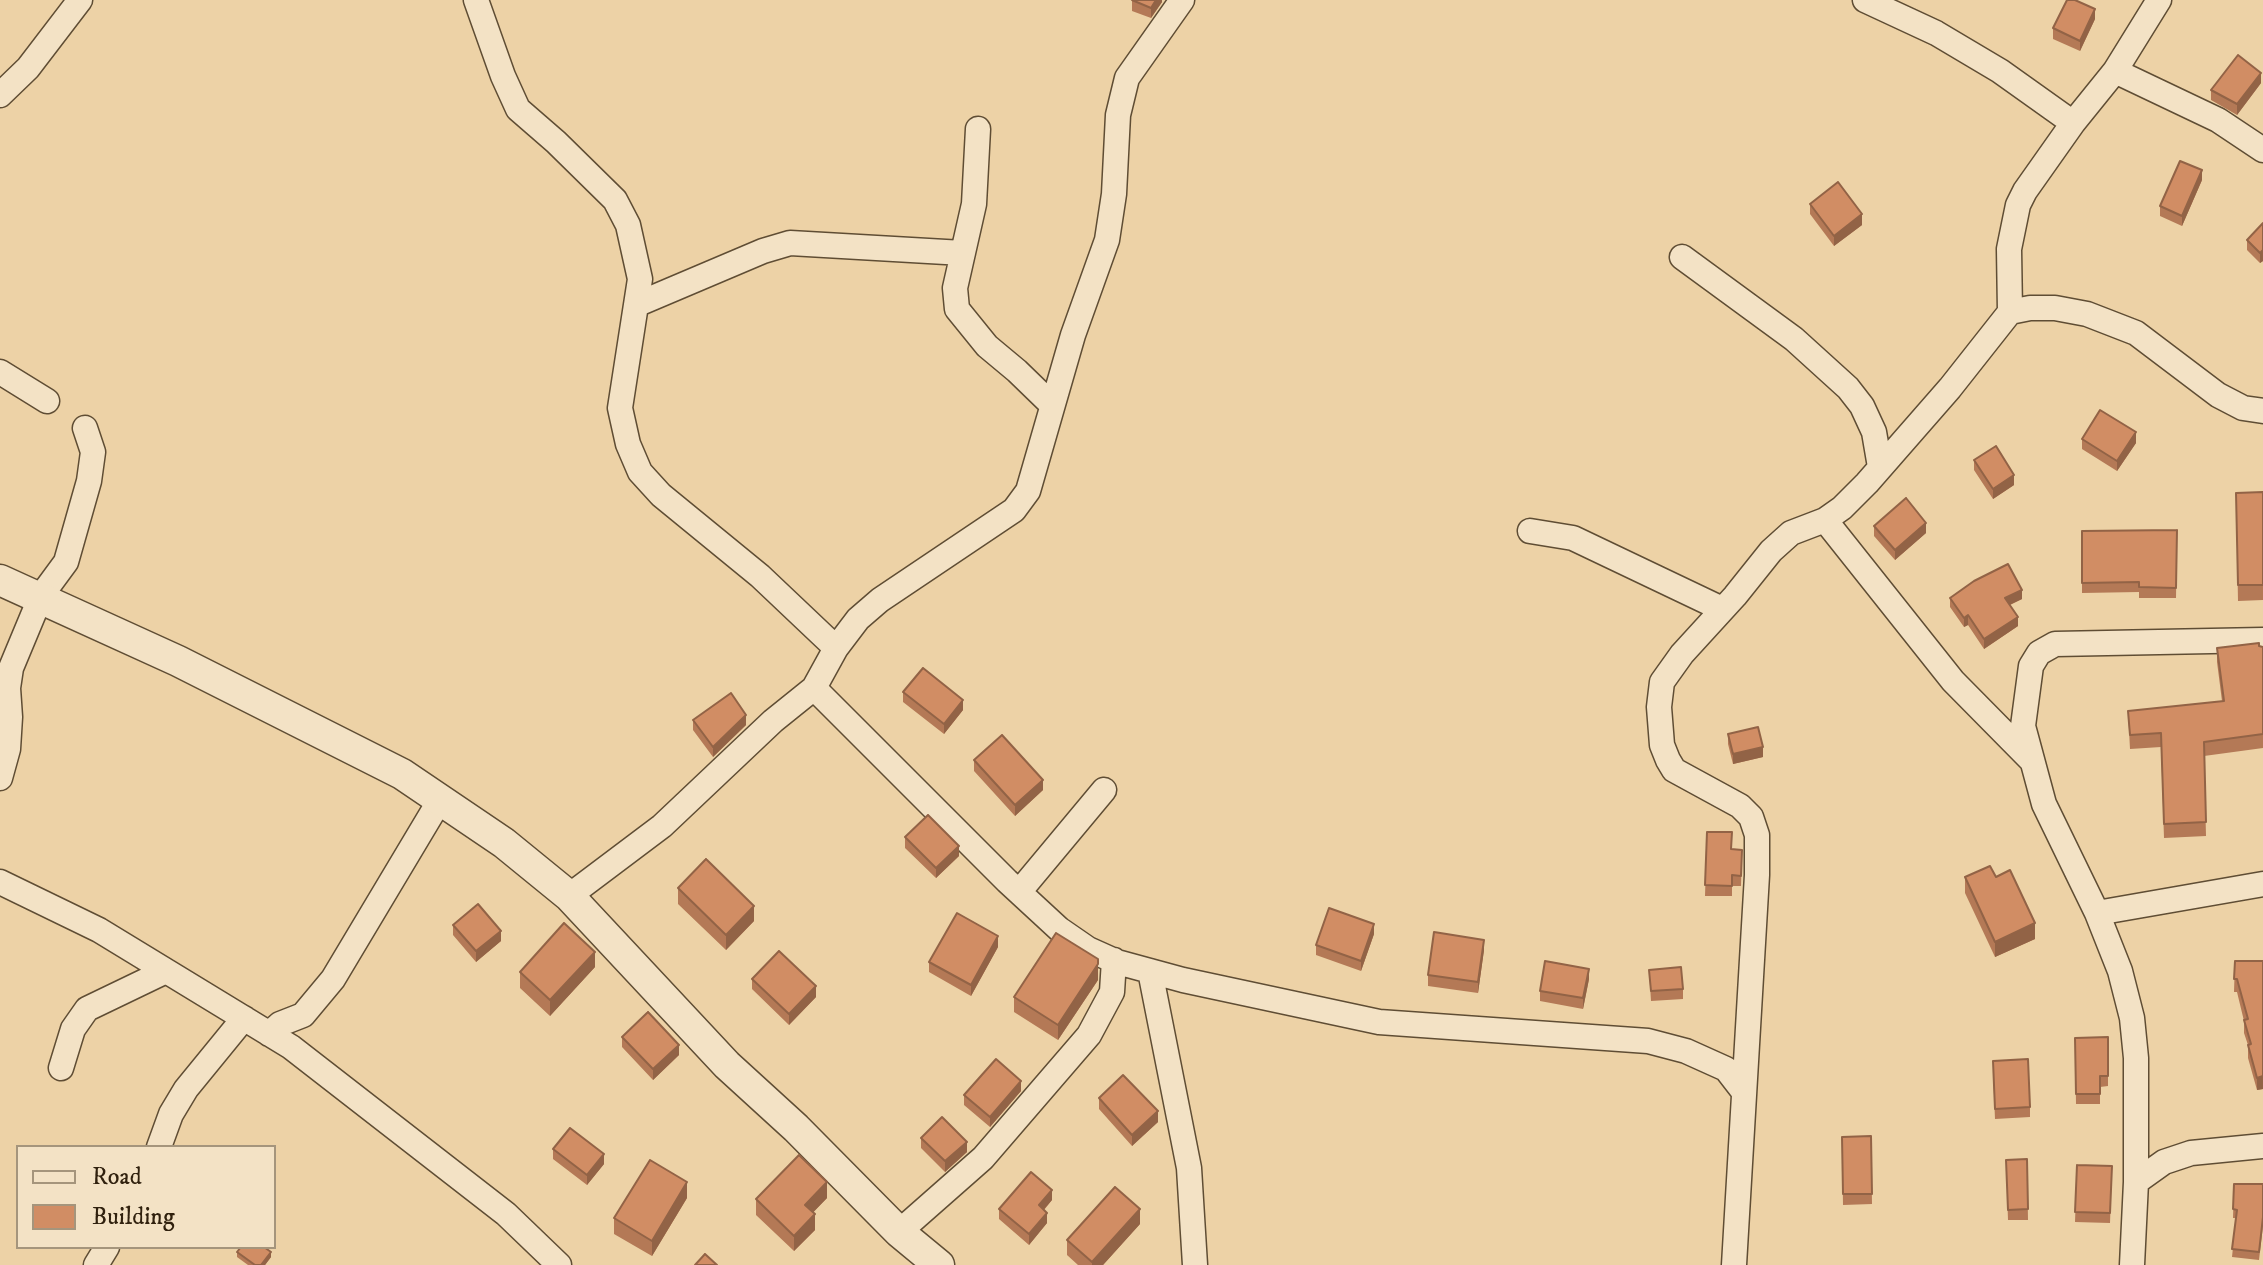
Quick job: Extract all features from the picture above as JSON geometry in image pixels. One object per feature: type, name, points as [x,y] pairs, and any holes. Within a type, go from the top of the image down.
[{"type":"street","points":[[0,95],[28,68],[80,0]]},
{"type":"street","points":[[476,0],[518,109],[615,200],[628,225],[640,279],[620,408],[628,444],[640,472],[661,495],[760,576],[836,648]]},
{"type":"street","points":[[569,896],[662,826],[773,721],[814,688],[836,648],[858,619],[880,600],[1014,510],[1028,491],[1051,404],[1107,240],[1114,194],[1118,115],[1127,78],[1182,0]]},
{"type":"street","points":[[1865,0],[1936,33],[2000,71],[2073,123]]},
{"type":"street","points":[[1734,1265],[1757,835],[1751,817],[1740,806],[1674,770],[1662,745],[1659,707],[1662,682],[1682,654],[1771,551],[1791,533],[1825,520],[1842,508],[1950,388],[2010,312],[2009,249],[2018,205],[2073,123],[2115,71],[2159,0]]},
{"type":"street","points":[[2115,71],[2218,120],[2263,150]]},
{"type":"street","points":[[978,129],[974,204],[955,288],[957,309],[987,346],[1051,404]]},
{"type":"street","points":[[638,304],[763,251],[790,243],[963,253]]},
{"type":"street","points":[[1682,257],[1794,339],[1848,388],[1862,406],[1874,432],[1880,467]]},
{"type":"street","points":[[2010,312],[2055,308],[2087,314],[2136,333],[2218,395],[2243,408],[2263,411]]},
{"type":"street","points":[[0,372],[47,401]]},
{"type":"street","points":[[0,778],[8,749],[11,668],[41,596],[66,562],[80,519],[93,462],[92,444],[85,428]]},
{"type":"street","points":[[1825,520],[1953,681],[2032,761]]},
{"type":"street","points":[[1530,531],[1573,538],[1722,609]]},
{"type":"street","points":[[0,580],[41,596],[178,661],[402,774],[504,843],[569,896],[727,1065],[796,1128],[899,1232],[939,1265]]},
{"type":"street","points":[[2132,1265],[2136,1058],[2132,1018],[2120,971],[2097,913],[2044,804],[2023,726],[2031,666],[2039,653],[2055,644],[2263,640]]},
{"type":"street","points":[[814,688],[1019,892],[1059,929],[1088,949],[1183,980],[1379,1022],[1648,1041],[1686,1051],[1726,1069],[1743,1091]]},
{"type":"street","points":[[1019,892],[1104,790]]},
{"type":"street","points":[[269,1034],[280,1024],[303,1015],[333,979],[440,800]]},
{"type":"street","points":[[0,882],[99,930],[269,1034],[336,1080],[506,1214],[559,1265]]},
{"type":"street","points":[[2097,913],[2263,884]]},
{"type":"street","points":[[899,1232],[983,1158],[1089,1035],[1112,992],[1114,960]]},
{"type":"street","points":[[61,1068],[73,1029],[87,1009],[166,971]]},
{"type":"street","points":[[1150,971],[1189,1168],[1195,1265]]},
{"type":"street","points":[[160,1145],[171,1114],[186,1089],[244,1018]]},
{"type":"street","points":[[2136,1182],[2164,1162],[2191,1153],[2263,1146]]},
{"type":"building","points":[[1132,0],[1156,0],[1151,8]]},
{"type":"building","points":[[2067,0],[2075,0],[2095,9],[2080,41],[2053,28]]},
{"type":"building","points":[[2238,55],[2261,73],[2237,104],[2211,90]]},
{"type":"building","points":[[2180,161],[2202,170],[2182,216],[2160,206]]},
{"type":"building","points":[[1838,182],[1862,214],[1834,236],[1810,204]]},
{"type":"building","points":[[2263,223],[2263,250],[2260,253],[2247,240]]},
{"type":"building","points":[[2100,410],[2136,432],[2117,461],[2082,439]]},
{"type":"building","points":[[1996,446],[2014,475],[1993,489],[1974,460]]},
{"type":"building","points":[[2263,492],[2263,585],[2238,585],[2236,493]]},
{"type":"building","points":[[1906,498],[1926,523],[1895,550],[1874,526]]},
{"type":"building","points":[[2177,530],[2176,588],[2139,587],[2139,582],[2082,583],[2082,531]]},
{"type":"building","points":[[2008,564],[2022,590],[2005,598],[2018,617],[1984,639],[1968,615],[1964,618],[1950,598],[1974,581]]},
{"type":"building","points":[[2259,643],[2263,647],[2263,734],[2204,742],[2206,822],[2164,824],[2161,733],[2130,735],[2128,711],[2224,701],[2217,648]]},
{"type":"building","points":[[923,668],[963,700],[944,724],[903,692]]},
{"type":"building","points":[[731,693],[746,715],[713,747],[693,720]]},
{"type":"building","points":[[1758,727],[1763,747],[1733,754],[1728,734]]},
{"type":"building","points":[[1002,735],[1043,780],[1015,805],[974,760]]},
{"type":"building","points":[[928,815],[959,846],[936,868],[905,837]]},
{"type":"building","points":[[1707,832],[1732,832],[1731,849],[1742,850],[1741,876],[1732,875],[1732,886],[1705,885]]},
{"type":"building","points":[[706,859],[754,906],[726,935],[678,888]]},
{"type":"building","points":[[1990,866],[1996,877],[2010,870],[2035,923],[1995,942],[1965,877]]},
{"type":"building","points":[[478,904],[501,931],[476,951],[453,925]]},
{"type":"building","points":[[1329,908],[1374,924],[1361,961],[1316,945]]},
{"type":"building","points":[[957,913],[998,936],[971,985],[929,962]]},
{"type":"building","points":[[564,923],[595,952],[550,1000],[520,972]]},
{"type":"building","points":[[1434,932],[1484,940],[1478,982],[1428,975]]},
{"type":"building","points":[[1056,933],[1098,959],[1098,964],[1058,1025],[1014,997]]},
{"type":"building","points":[[779,951],[816,986],[789,1014],[752,979]]},
{"type":"building","points":[[1545,961],[1589,969],[1583,998],[1540,991]]},
{"type":"building","points":[[2235,961],[2263,961],[2263,1076],[2257,1078],[2244,1020],[2248,1019],[2237,979],[2234,979]]},
{"type":"building","points":[[1681,967],[1683,989],[1651,991],[1649,970]]},
{"type":"building","points":[[648,1012],[679,1045],[653,1069],[622,1037]]},
{"type":"building","points":[[2108,1037],[2108,1076],[2100,1076],[2100,1094],[2076,1094],[2075,1038]]},
{"type":"building","points":[[996,1059],[1021,1081],[990,1117],[964,1095]]},
{"type":"building","points":[[2028,1059],[2030,1107],[1995,1109],[1993,1061]]},
{"type":"building","points":[[1123,1075],[1158,1111],[1132,1135],[1099,1098]]},
{"type":"building","points":[[942,1117],[967,1142],[945,1161],[921,1138]]},
{"type":"building","points":[[570,1128],[604,1154],[587,1175],[553,1149]]},
{"type":"building","points":[[1871,1136],[1872,1194],[1843,1194],[1842,1137]]},
{"type":"building","points":[[799,1155],[827,1182],[805,1205],[815,1214],[794,1236],[756,1199]]},
{"type":"building","points":[[2027,1159],[2028,1209],[2008,1210],[2006,1160]]},
{"type":"building","points":[[650,1160],[687,1182],[652,1241],[614,1218]]},
{"type":"building","points":[[2077,1165],[2112,1166],[2110,1213],[2075,1212]]},
{"type":"building","points":[[1031,1172],[1052,1190],[1039,1205],[1047,1213],[1029,1234],[999,1209]]},
{"type":"building","points":[[2234,1184],[2263,1184],[2259,1252],[2232,1249],[2237,1210],[2233,1209]]},
{"type":"building","points":[[1115,1187],[1140,1209],[1092,1262],[1067,1240]]},
{"type":"building","points":[[239,1249],[267,1249],[271,1252],[261,1265],[255,1265],[237,1252]]},
{"type":"building","points":[[705,1254],[717,1265],[695,1265]]}]
